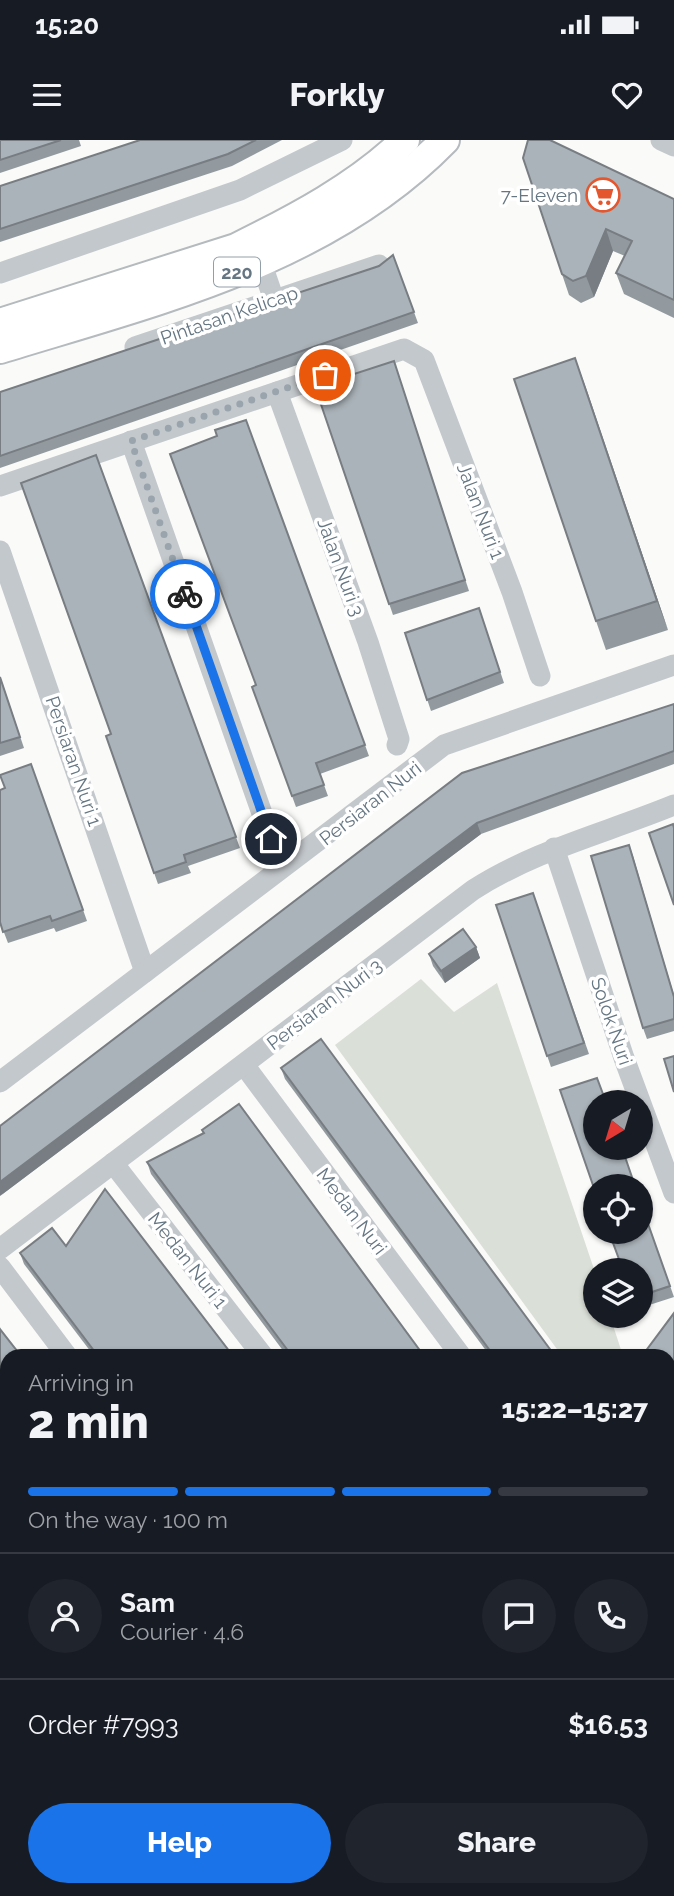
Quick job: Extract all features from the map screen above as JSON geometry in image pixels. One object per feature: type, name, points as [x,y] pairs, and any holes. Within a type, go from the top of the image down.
[{"type":"main road","name":"220","points":[[0,323],[236,248],[273,230],[345,187],[371,170],[405,140]]},
{"type":"main road","name":"220","points":[[0,349],[209,284],[261,262],[364,208],[404,180],[445,140]]},
{"type":"street","points":[[0,273],[240,190],[342,140]]},
{"type":"street","points":[[661,140],[674,146]]},
{"type":"street","points":[[261,262],[274,300]]},
{"type":"street","name":"Pintasan Kelicap","points":[[117,353],[379,265]]},
{"type":"street","name":"Jalan Nuri 1","points":[[277,391],[404,349],[414,352],[424,360],[512,592],[540,676]]},
{"type":"street","points":[[0,486],[277,391]]},
{"type":"street","name":"Jalan Nuri 3","points":[[277,391],[368,642],[398,739],[397,745]]},
{"type":"street","points":[[131,441],[271,839]]},
{"type":"street","name":"Persiaran Nuri 1","points":[[0,551],[145,972]]},
{"type":"street","name":"Persiaran Nuri","points":[[0,1082],[444,745],[674,665]]},
{"type":"street","name":"Persiaran Nuri 3","points":[[0,1249],[503,870],[554,848],[674,804]]},
{"type":"street","name":"Solok Nuri","points":[[554,848],[624,1058],[674,1193]]},
{"type":"street","name":"Medan Nuri","points":[[244,1065],[456,1349]]},
{"type":"street","name":"Medan Nuri 1","points":[[113,1163],[258,1349]]},
{"type":"street","points":[[0,1267],[61,1349]]},
{"type":"shaded area","points":[[421,979],[454,1012],[497,983],[583,1237],[583,1244],[586,1244],[590,1258],[583,1258],[583,1328],[614,1328],[621,1349],[557,1349],[335,1045]]},
{"type":"building","points":[[0,140],[61,140],[0,160]]},
{"type":"building","points":[[140,140],[256,140],[228,154],[0,229],[0,186]]},
{"type":"building","points":[[528,140],[550,140],[674,199],[674,300],[616,273],[632,241],[606,229],[586,276],[573,281],[562,274],[523,158]]},
{"type":"building","points":[[393,255],[414,312],[0,456],[0,392],[379,266]]},
{"type":"building","points":[[575,358],[657,601],[596,621],[514,379]]},
{"type":"building","points":[[394,361],[465,580],[389,604],[313,381],[344,371],[345,377]]},
{"type":"building","points":[[246,420],[365,745],[316,763],[324,785],[292,796],[252,687],[256,685],[170,454],[217,436],[215,430]]},
{"type":"building","points":[[96,455],[236,837],[184,855],[186,862],[154,873],[106,736],[111,734],[21,483]]},
{"type":"building","points":[[479,608],[500,672],[427,700],[405,633]]},
{"type":"building","points":[[0,677],[20,737],[0,743]]},
{"type":"building","points":[[674,704],[674,751],[477,823],[0,1182],[0,1126],[462,773]]},
{"type":"building","points":[[31,764],[83,910],[52,921],[50,916],[3,932],[0,922],[0,790],[5,788],[0,775]]},
{"type":"building","points":[[673,824],[674,828],[674,905],[649,833]]},
{"type":"building","points":[[629,845],[674,997],[674,1019],[643,1028],[591,856]]},
{"type":"building","points":[[533,893],[584,1043],[547,1056],[496,905]]},
{"type":"building","points":[[463,929],[476,947],[441,971],[429,954]]},
{"type":"building","points":[[321,1039],[550,1349],[489,1349],[281,1068]]},
{"type":"building","points":[[674,1056],[674,1092],[664,1059]]},
{"type":"building","points":[[597,1078],[602,1090],[583,1090],[583,1156],[560,1090]]},
{"type":"building","points":[[239,1104],[419,1349],[287,1349],[147,1162],[204,1133],[202,1130]]},
{"type":"building","points":[[584,1160],[626,1160],[631,1174],[589,1174]]},
{"type":"building","points":[[105,1189],[228,1349],[93,1349],[20,1253],[52,1228],[66,1246]]},
{"type":"building","points":[[653,1238],[670,1286],[653,1292],[653,1258],[619,1258],[613,1244],[653,1244]]},
{"type":"building","points":[[674,1313],[674,1349],[647,1349]]},
{"type":"building","points":[[0,1329],[16,1349],[0,1349]]},
{"type":"way so far","points":[[185,594],[131,441],[325,375]]},
{"type":"place","name":"7-Eleven","points":[[603,195]]},
{"type":"route","points":[[185,594],[271,839]]}]
